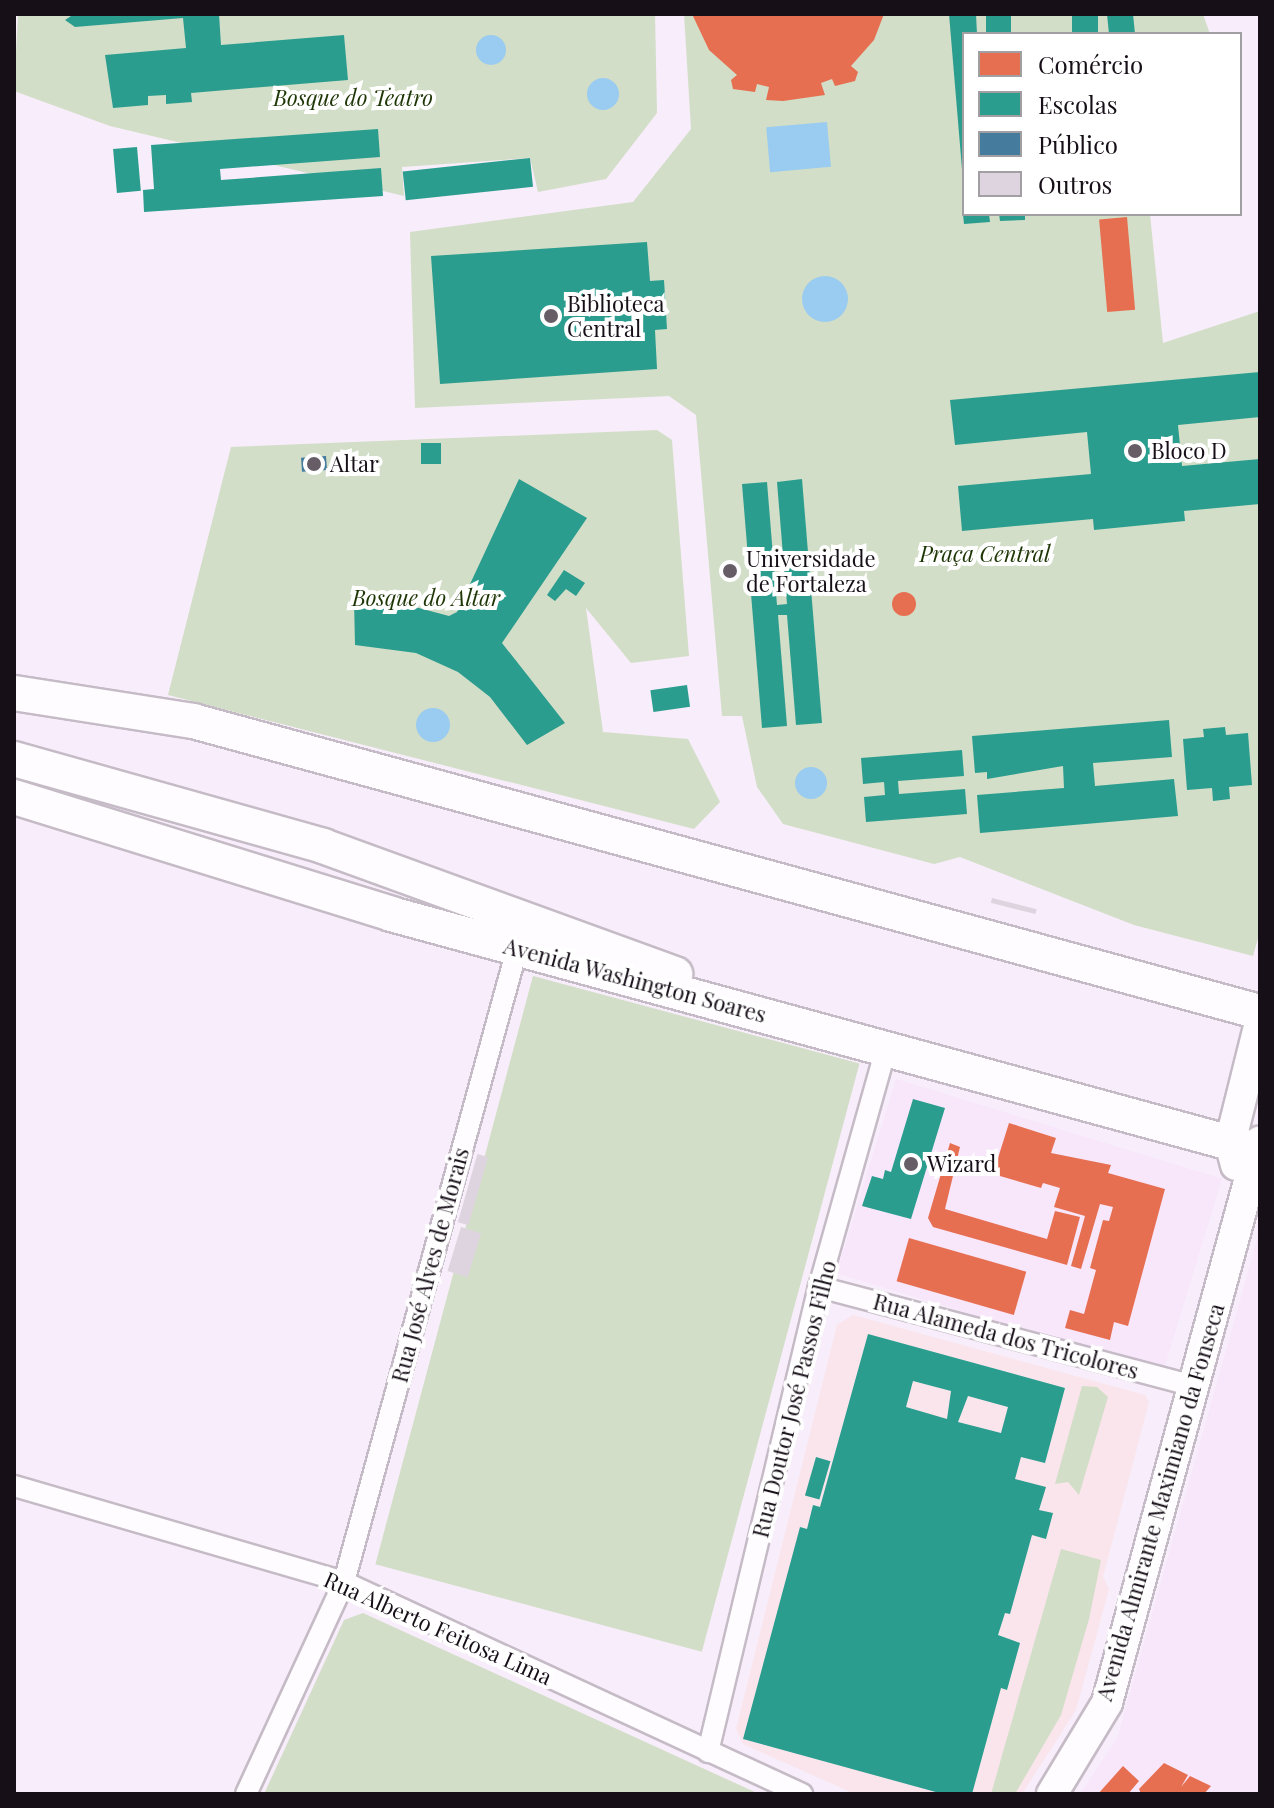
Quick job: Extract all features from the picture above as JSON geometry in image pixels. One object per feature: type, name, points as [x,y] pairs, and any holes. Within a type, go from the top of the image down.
[{"type":"highway","points":[[14,693],[193,721],[1260,1012]]},
{"type":"highway","points":[[14,759],[323,846],[622,951],[778,1019]]},
{"type":"highway","name":"Avenida Washington Soares","points":[[14,797],[517,949],[1252,1146]]},
{"type":"main road","name":"Avenida Almirante Maximiano da Fonseca","points":[[1052,1794],[1107,1703],[1244,1199],[1252,1146],[1260,1023]]},
{"type":"street","name":"Rua José Alves de Morais","points":[[246,1794],[344,1582],[517,949]]},
{"type":"street","name":"Rua Doutor José Passos Filho","points":[[708,1752],[819,1287],[886,1048]]},
{"type":"street","name":"Rua Alameda dos Tricolores","points":[[819,1287],[1193,1386]]},
{"type":"street","name":"Rua Alberto Feitosa Lima","points":[[14,1486],[344,1582],[802,1794]]},
{"type":"shaded area","points":[[896,1079],[1222,1179],[1163,1373],[837,1273]]},
{"type":"shaded area","points":[[1260,1229],[1260,1794],[1080,1794],[1117,1739]]},
{"type":"shaded area","points":[[853,1315],[1145,1395],[1149,1402],[1103,1577],[1109,1589],[1076,1710],[1022,1794],[855,1794],[743,1744],[736,1729],[837,1325]]},
{"type":"green space","name":"Bosque do Teatro","points":[[18,14],[655,14],[657,113],[606,179],[538,192],[530,158],[402,167],[404,196],[110,126],[14,91]]},
{"type":"green space","name":"Praça Central","points":[[684,14],[1203,14],[1209,32],[962,32],[962,216],[1150,216],[1163,343],[1260,311],[1260,931],[1253,956],[1134,925],[960,857],[934,864],[783,824],[757,787],[742,716],[722,716],[696,415],[669,396],[415,408],[410,232],[633,202],[691,129]]},
{"type":"green space","name":"Bosque do Altar","points":[[657,430],[672,440],[689,656],[631,663],[586,608],[603,732],[688,739],[720,802],[694,829],[168,695],[231,447]]},
{"type":"green space","points":[[533,976],[859,1063],[702,1652],[375,1564]]},
{"type":"green space","points":[[1082,1386],[1097,1387],[1108,1397],[1079,1495],[1068,1482],[1055,1484]]},
{"type":"green space","points":[[1061,1549],[1101,1560],[1089,1619],[1061,1715],[1015,1794],[991,1794]]},
{"type":"green space","points":[[363,1613],[757,1793],[264,1794],[344,1620]]},
{"type":"water","points":[[491,35],[497,36],[505,44],[505,56],[497,64],[491,65],[485,64],[477,56],[476,50],[477,44],[485,36]]},
{"type":"water","points":[[603,78],[614,83],[619,94],[614,105],[603,110],[592,105],[587,94],[592,83]]},
{"type":"water","points":[[827,122],[831,167],[770,172],[766,127]]},
{"type":"water","points":[[825,276],[841,283],[848,299],[841,315],[825,322],[809,315],[802,299],[809,283]]},
{"type":"water","points":[[433,708],[445,713],[450,725],[445,737],[433,742],[421,737],[416,725],[421,713]]},
{"type":"water","points":[[811,767],[822,772],[827,783],[822,794],[811,799],[800,794],[795,783],[800,772]]},
{"type":"building: Comércio","points":[[692,14],[884,14],[874,40],[851,66],[858,72],[855,81],[835,86],[832,79],[821,83],[825,95],[783,101],[766,100],[769,87],[757,84],[755,92],[733,89],[731,80],[737,75],[709,50]]},
{"type":"building: Comércio","points":[[1127,217],[1135,310],[1107,312],[1099,219]]},
{"type":"building: Comércio","points":[[904,592],[913,595],[916,604],[913,613],[904,616],[895,613],[892,604],[895,595]]},
{"type":"building: Comércio","points":[[1009,1123],[1056,1138],[1051,1153],[1111,1165],[1108,1173],[1165,1189],[1128,1326],[1114,1322],[1110,1340],[1065,1328],[1070,1310],[1084,1314],[1096,1270],[1090,1268],[1103,1220],[1109,1221],[1113,1207],[1100,1204],[1081,1269],[1071,1266],[1085,1216],[1054,1207],[1060,1188],[1043,1183],[1041,1188],[993,1174]]},
{"type":"building: Comércio","points":[[950,1143],[960,1147],[945,1209],[1047,1239],[1055,1211],[1080,1217],[1067,1265],[933,1227],[928,1218]]},
{"type":"building: Comércio","points":[[909,1238],[1026,1272],[1014,1315],[897,1281]]},
{"type":"building: Comércio","points":[[1164,1763],[1188,1775],[1181,1787],[1190,1776],[1211,1786],[1204,1794],[1141,1794],[1139,1789]]},
{"type":"building: Comércio","points":[[1123,1766],[1139,1781],[1128,1794],[1098,1794]]},
{"type":"building: Escolas","points":[[74,14],[219,14],[221,45],[344,35],[348,80],[191,93],[192,102],[166,104],[166,95],[148,96],[148,105],[113,108],[105,55],[186,48],[183,18],[75,27],[65,20]]},
{"type":"building: Escolas","points":[[949,14],[976,14],[977,32],[962,32],[962,169]]},
{"type":"building: Escolas","points":[[986,14],[1011,14],[1011,32],[986,32]]},
{"type":"building: Escolas","points":[[1072,14],[1098,14],[1098,32],[1072,32]]},
{"type":"building: Escolas","points":[[1107,14],[1133,14],[1135,32],[1109,32]]},
{"type":"building: Escolas","points":[[378,129],[380,157],[220,169],[221,180],[381,168],[383,196],[144,212],[143,190],[154,189],[151,145]]},
{"type":"building: Escolas","points":[[137,147],[141,191],[117,193],[113,149]]},
{"type":"building: Escolas","points":[[530,158],[533,187],[406,200],[403,171]]},
{"type":"building: Escolas","points":[[963,216],[989,216],[990,222],[964,224]]},
{"type":"building: Escolas","points":[[999,216],[1025,216],[1025,220],[1000,221]]},
{"type":"building: Escolas","name":"Biblioteca Central","points":[[647,242],[650,281],[664,280],[667,329],[655,330],[657,369],[440,384],[431,256]]},
{"type":"building: Escolas","name":"Bloco D","points":[[1260,372],[1260,417],[1178,425],[1182,466],[1260,459],[1260,504],[1184,511],[1185,521],[1094,530],[1093,519],[962,531],[958,486],[1091,474],[1087,432],[955,445],[950,400]]},
{"type":"building: Escolas","points":[[421,443],[441,443],[441,464],[421,464]]},
{"type":"building: Escolas","points":[[519,479],[587,518],[502,643],[565,723],[527,745],[490,697],[458,672],[416,653],[355,645],[354,600],[404,604],[449,616],[457,612]]},
{"type":"building: Escolas","points":[[802,479],[822,723],[796,725],[787,615],[778,615],[787,726],[762,728],[742,484],[767,482],[777,605],[787,604],[777,482]]},
{"type":"building: Escolas","points":[[564,570],[585,583],[576,596],[566,589],[555,601],[547,595]]},
{"type":"building: Escolas","points":[[687,685],[690,707],[653,712],[650,690]]},
{"type":"building: Escolas","points":[[1169,720],[1172,757],[1093,763],[1095,786],[1174,779],[1178,816],[980,833],[977,795],[1064,788],[1063,766],[987,779],[987,772],[975,773],[972,736]]},
{"type":"building: Escolas","points":[[1225,727],[1226,735],[1248,733],[1252,785],[1229,787],[1230,799],[1213,801],[1212,788],[1187,790],[1183,739],[1204,737],[1203,729]]},
{"type":"building: Escolas","points":[[962,750],[964,776],[898,781],[899,794],[965,789],[967,814],[866,822],[864,797],[885,795],[884,782],[863,784],[861,758]]},
{"type":"building: Escolas","name":"Wizard","points":[[913,1099],[945,1108],[911,1219],[862,1206],[872,1176],[883,1179],[885,1170],[891,1172]]},
{"type":"building: Escolas","points":[[868,1334],[1065,1388],[1045,1463],[1021,1457],[1015,1479],[1046,1487],[1039,1510],[1053,1513],[1046,1539],[1032,1535],[1010,1614],[1005,1613],[998,1635],[1020,1643],[1007,1690],[1001,1688],[972,1794],[943,1794],[743,1739],[800,1527],[807,1529],[813,1505],[820,1507]],"holes":[[[913,1381],[951,1391],[947,1419],[906,1407]],[[968,1396],[1008,1407],[1001,1433],[958,1422]]]},
{"type":"building: Escolas","points":[[816,1457],[830,1461],[819,1500],[805,1495]]},
{"type":"building: Público","name":"Altar","points":[[326,456],[327,470],[302,472],[301,458]]},
{"type":"building: Outros","points":[[992,898],[1037,909],[1035,914],[991,903]]},
{"type":"building: Outros","points":[[477,1154],[488,1157],[468,1225],[458,1222]]},
{"type":"building: Outros","points":[[461,1227],[481,1233],[468,1277],[448,1271]]},
{"type":"place","name":"Biblioteca Central","points":[[551,316]]},
{"type":"place","name":"Bloco D","points":[[1135,451]]},
{"type":"place","name":"Altar","points":[[314,464]]},
{"type":"place","name":"Universidade de Fortaleza","points":[[730,571]]},
{"type":"place","name":"Wizard","points":[[911,1164]]}]
